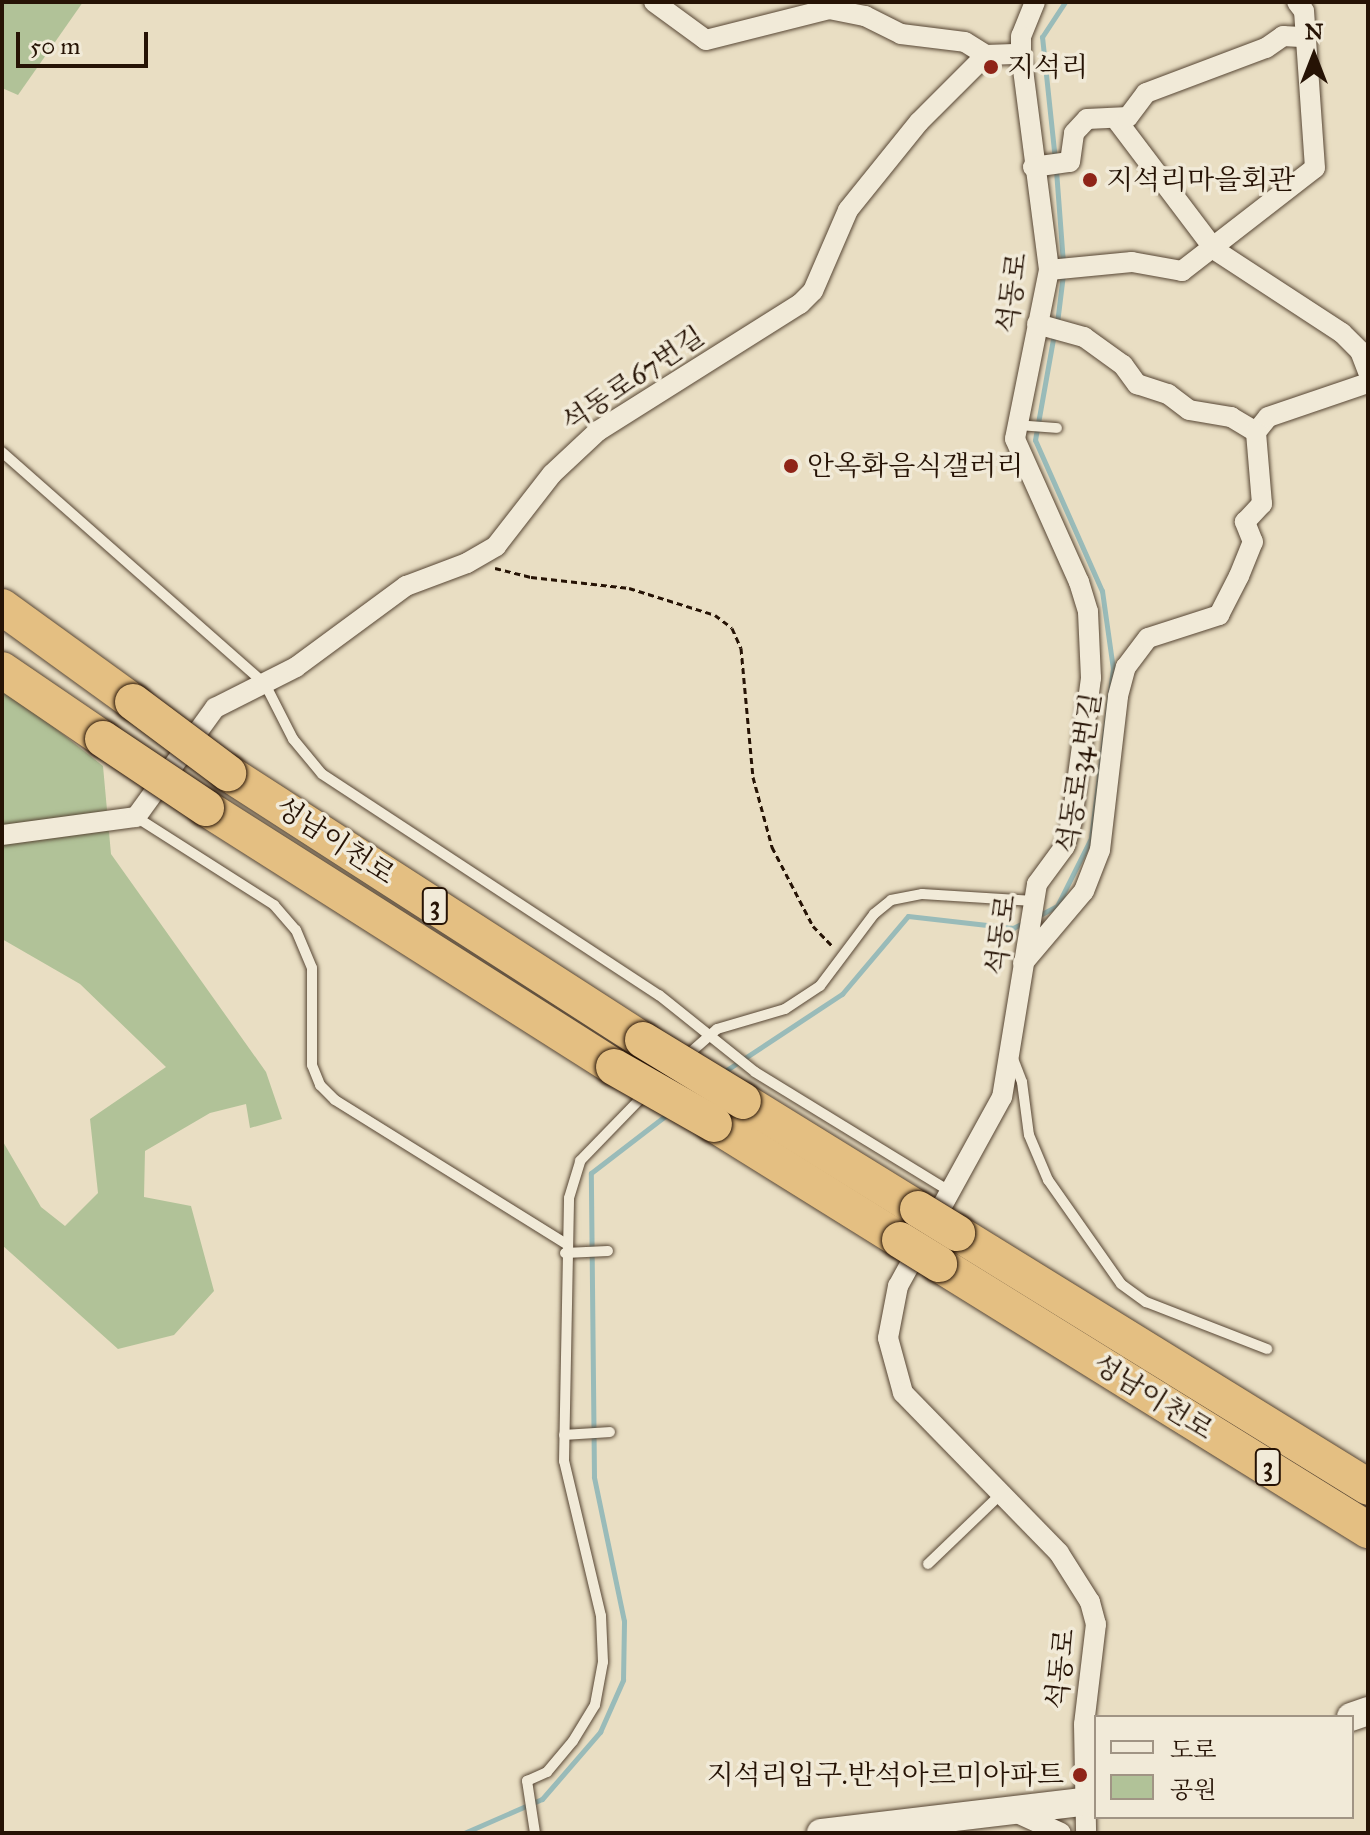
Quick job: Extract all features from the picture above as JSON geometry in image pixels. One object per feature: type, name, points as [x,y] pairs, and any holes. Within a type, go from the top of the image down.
[{"type":"highway","name":"성남이천로","points":[[2,607],[228,773],[643,1040],[749,1087],[918,1209],[1368,1487]]},
{"type":"highway","name":"성남이천로","points":[[2,670],[206,808],[614,1067],[714,1124],[1368,1530]]},
{"type":"street","points":[[654,2],[706,40],[829,9],[865,16],[901,34],[965,42],[986,55],[1021,54]]},
{"type":"street","name":"석동로","points":[[1035,2],[1021,36],[1021,54],[1038,166],[1060,269],[1049,328],[1022,425],[1019,454],[1079,582],[1090,648],[1091,678],[1072,821],[1065,846],[1037,884],[1011,1054],[997,1108],[898,1286],[888,1338],[903,1393],[999,1496],[1059,1553],[1090,1602],[1096,1624],[1095,1655],[1084,1724],[1090,1802],[1086,1833]]},
{"type":"street","points":[[1060,269],[1132,262],[1182,271],[1215,250],[1315,168],[1304,11],[1297,2]]},
{"type":"street","points":[[1038,166],[1070,162],[1074,133],[1087,119],[1128,117],[1146,93],[1266,48],[1283,36],[1305,37]]},
{"type":"street","name":"석동로67번길","points":[[136,817],[215,708],[265,684],[337,641],[406,586],[480,556],[496,546],[552,474],[598,431],[800,304],[813,291],[848,210],[919,122],[986,55]]},
{"type":"street","points":[[1115,118],[1215,250],[1330,324],[1360,351],[1368,372]]},
{"type":"street","points":[[1049,328],[1084,337],[1113,357],[1137,384],[1168,394],[1189,410],[1231,417],[1256,432],[1268,417],[1368,383]]},
{"type":"street","name":"석동로34번길","points":[[1023,963],[1084,891],[1100,850],[1118,696],[1126,667],[1148,638],[1219,615],[1239,576],[1253,542],[1245,522],[1262,504],[1256,432]]},
{"type":"street","points":[[2,835],[136,817]]},
{"type":"street","points":[[1084,1724],[1094,1744]]},
{"type":"street","points":[[821,1833],[1090,1802]]},
{"type":"street","points":[[1013,1812],[1042,1820],[1061,1833]]},
{"type":"lane","points":[[1022,425],[1052,428]]},
{"type":"lane","points":[[2,452],[265,684],[293,739],[322,774],[717,1037],[749,1087],[952,1192]]},
{"type":"lane","points":[[136,817],[274,905],[296,930],[312,968],[312,1065],[320,1085],[335,1100],[569,1250],[604,1252]]},
{"type":"lane","points":[[669,1072],[717,1037],[785,1009],[820,986],[874,914],[909,894],[1033,904]]},
{"type":"lane","points":[[1011,1054],[1022,1082],[1029,1135],[1048,1180],[1121,1284],[1146,1302],[1267,1349]]},
{"type":"lane","points":[[535,1832],[526,1799],[527,1781],[547,1772],[595,1705],[603,1662],[601,1616],[576,1528],[569,1435],[569,1198],[580,1161],[658,1082]]},
{"type":"lane","points":[[569,1435],[607,1433]]},
{"type":"lane","points":[[928,1564],[999,1496]]},
{"type":"path","points":[[480,556],[499,571],[629,588],[715,615],[732,628],[741,648],[753,777],[772,847],[813,926],[843,957]]},
{"type":"green space","points":[[2,2],[83,2],[18,95],[2,88]]},
{"type":"green space","points":[[2,686],[103,766],[111,854],[266,1072],[282,1119],[250,1128],[246,1104],[210,1113],[145,1151],[144,1197],[191,1206],[214,1291],[174,1335],[118,1349],[2,1245],[2,1140],[41,1207],[65,1226],[98,1193],[90,1119],[166,1067],[80,984],[2,939]]},
{"type":"waterway","points":[[1055,160],[1042,37],[1065,2]]},
{"type":"waterway","points":[[1056,170],[1063,264]]},
{"type":"waterway","points":[[1057,323],[1063,274]]},
{"type":"waterway","points":[[1038,916],[1057,906],[1091,838],[1113,669],[1102,591],[1035,440],[1054,333]]},
{"type":"waterway","points":[[722,1073],[842,994],[908,916],[1013,928],[1025,922]]},
{"type":"waterway","points":[[464,1833],[542,1799],[600,1732],[623,1680],[624,1621],[594,1477],[591,1173],[669,1113]]},
{"type":"place","name":"지석리","points":[[991,67]]},
{"type":"place","name":"지석리마을회관","points":[[1090,180]]},
{"type":"place","name":"안옥화음식갤러리","points":[[791,466]]},
{"type":"place","name":"지석리입구.반석아르미아파트","points":[[1080,1775]]}]
